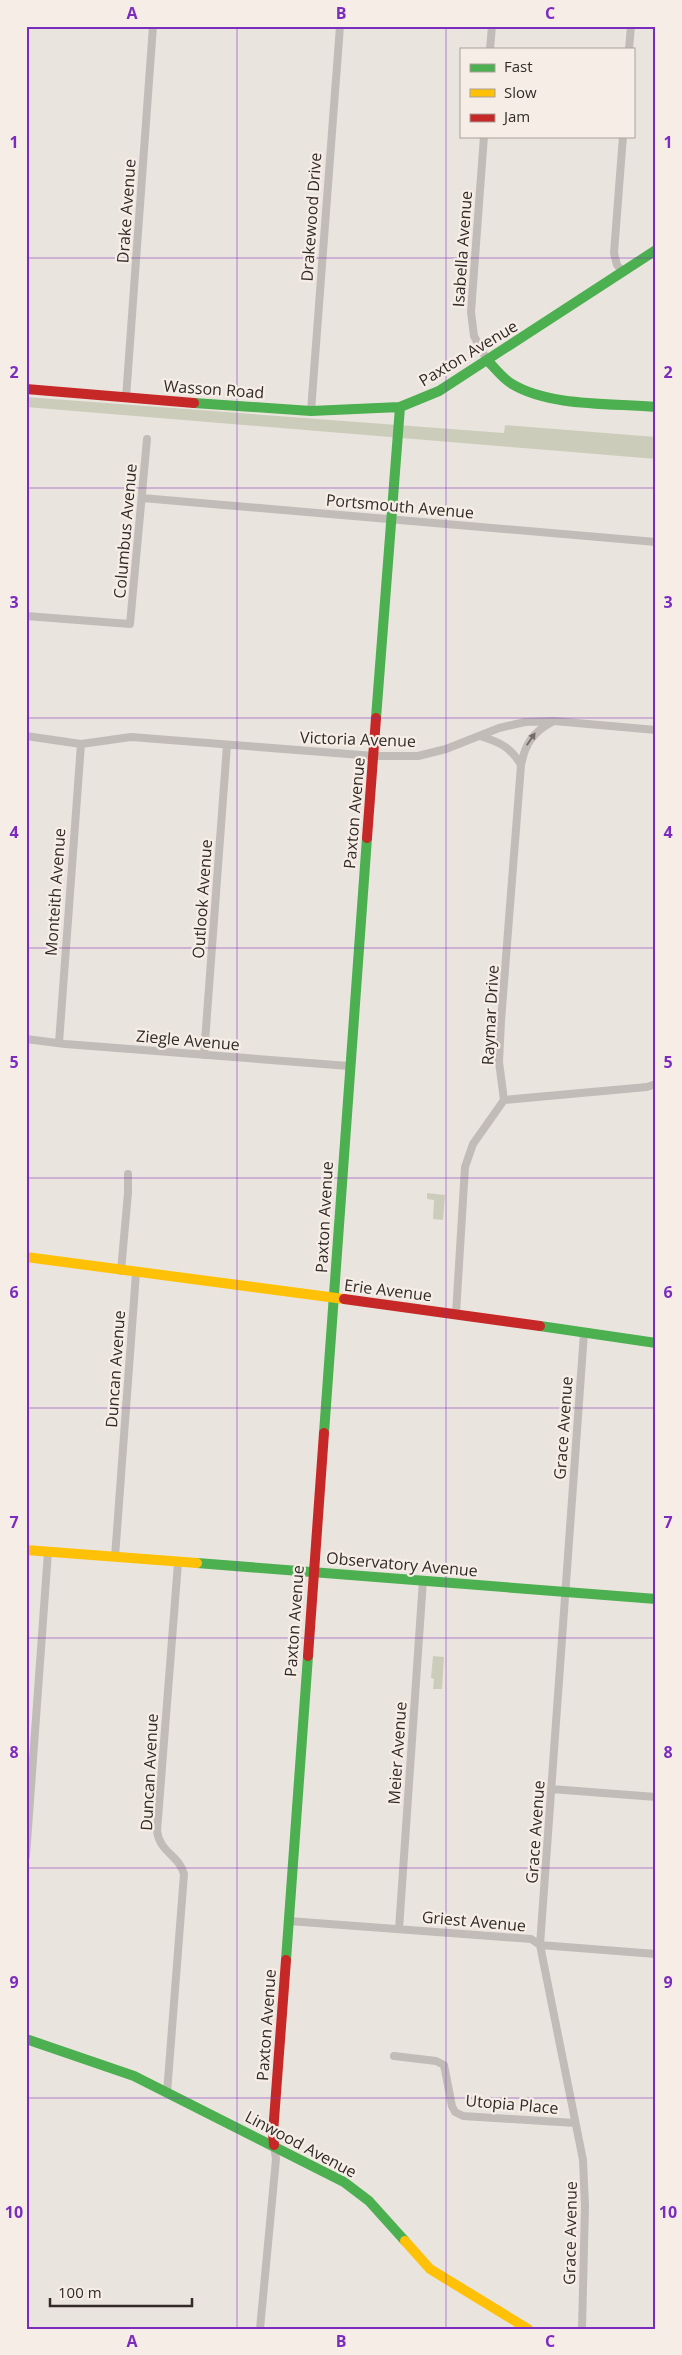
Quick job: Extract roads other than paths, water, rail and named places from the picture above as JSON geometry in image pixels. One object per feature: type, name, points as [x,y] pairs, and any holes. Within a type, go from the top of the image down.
[{"type":"street","name":"Drake Avenue","points":[[126,398],[153,26]]},
{"type":"street","name":"Drakewood Drive","points":[[311,411],[340,26]]},
{"type":"street","points":[[490,48],[492,26]]},
{"type":"street","points":[[629,48],[631,26]]},
{"type":"street","name":"Isabella Avenue","points":[[484,138],[471,312],[474,336],[487,360]]},
{"type":"street","points":[[623,138],[614,253],[617,264],[623,272]]},
{"type":"street","name":"Paxton Avenue","points":[[260,2329],[276,2159],[273,2133],[312,1572],[400,407],[439,391],[656,250]]},
{"type":"street","points":[[487,360],[513,384],[527,391],[550,397],[656,407]]},
{"type":"street","name":"Wasson Road","points":[[26,389],[311,411],[400,407]]},
{"type":"street","name":"Columbus Avenue","points":[[26,616],[130,624],[147,439]]},
{"type":"street","name":"Portsmouth Avenue","points":[[142,498],[656,542]]},
{"type":"street","name":"Victoria Avenue","points":[[26,736],[81,744],[131,737],[374,756],[418,756],[446,749],[499,728],[526,722],[554,721],[656,730]]},
{"type":"street","name":"Raymar Drive","points":[[504,1100],[499,1062],[501,1021],[521,765],[524,750],[537,730],[554,721]]},
{"type":"street","points":[[480,736],[504,744],[515,753],[521,765]]},
{"type":"street","name":"Monteith Avenue","points":[[58,1043],[81,744]]},
{"type":"street","name":"Outlook Avenue","points":[[204,1055],[227,745]]},
{"type":"street","name":"Ziegle Avenue","points":[[26,1039],[349,1066]]},
{"type":"street","points":[[456,1314],[465,1167],[473,1144],[504,1100],[647,1088],[656,1084]]},
{"type":"street","points":[[121,1271],[128,1174]]},
{"type":"street","name":"Erie Avenue","points":[[26,1257],[456,1314],[656,1343]]},
{"type":"street","name":"Duncan Avenue","points":[[115,1557],[136,1273]]},
{"type":"street","name":"Grace Avenue","points":[[582,2329],[585,2190],[583,2160],[540,1945],[584,1334]]},
{"type":"street","name":"Observatory Avenue","points":[[26,1550],[656,1599]]},
{"type":"street","points":[[26,1856],[48,1552]]},
{"type":"street","name":"Duncan Avenue","points":[[168,2093],[184,1874],[179,1862],[161,1846],[158,1831],[178,1563]]},
{"type":"street","name":"Meier Avenue","points":[[399,1929],[423,1580]]},
{"type":"street","points":[[551,1789],[656,1797]]},
{"type":"street","name":"Griest Avenue","points":[[288,1921],[531,1939],[540,1945],[656,1954]]},
{"type":"street","name":"Linwood Avenue","points":[[26,2039],[134,2076],[274,2145],[356,2190],[369,2201],[430,2269],[528,2329]]},
{"type":"street","name":"Utopia Place","points":[[394,2056],[436,2061],[444,2065],[452,2106],[455,2112],[463,2116],[575,2123]]}]
